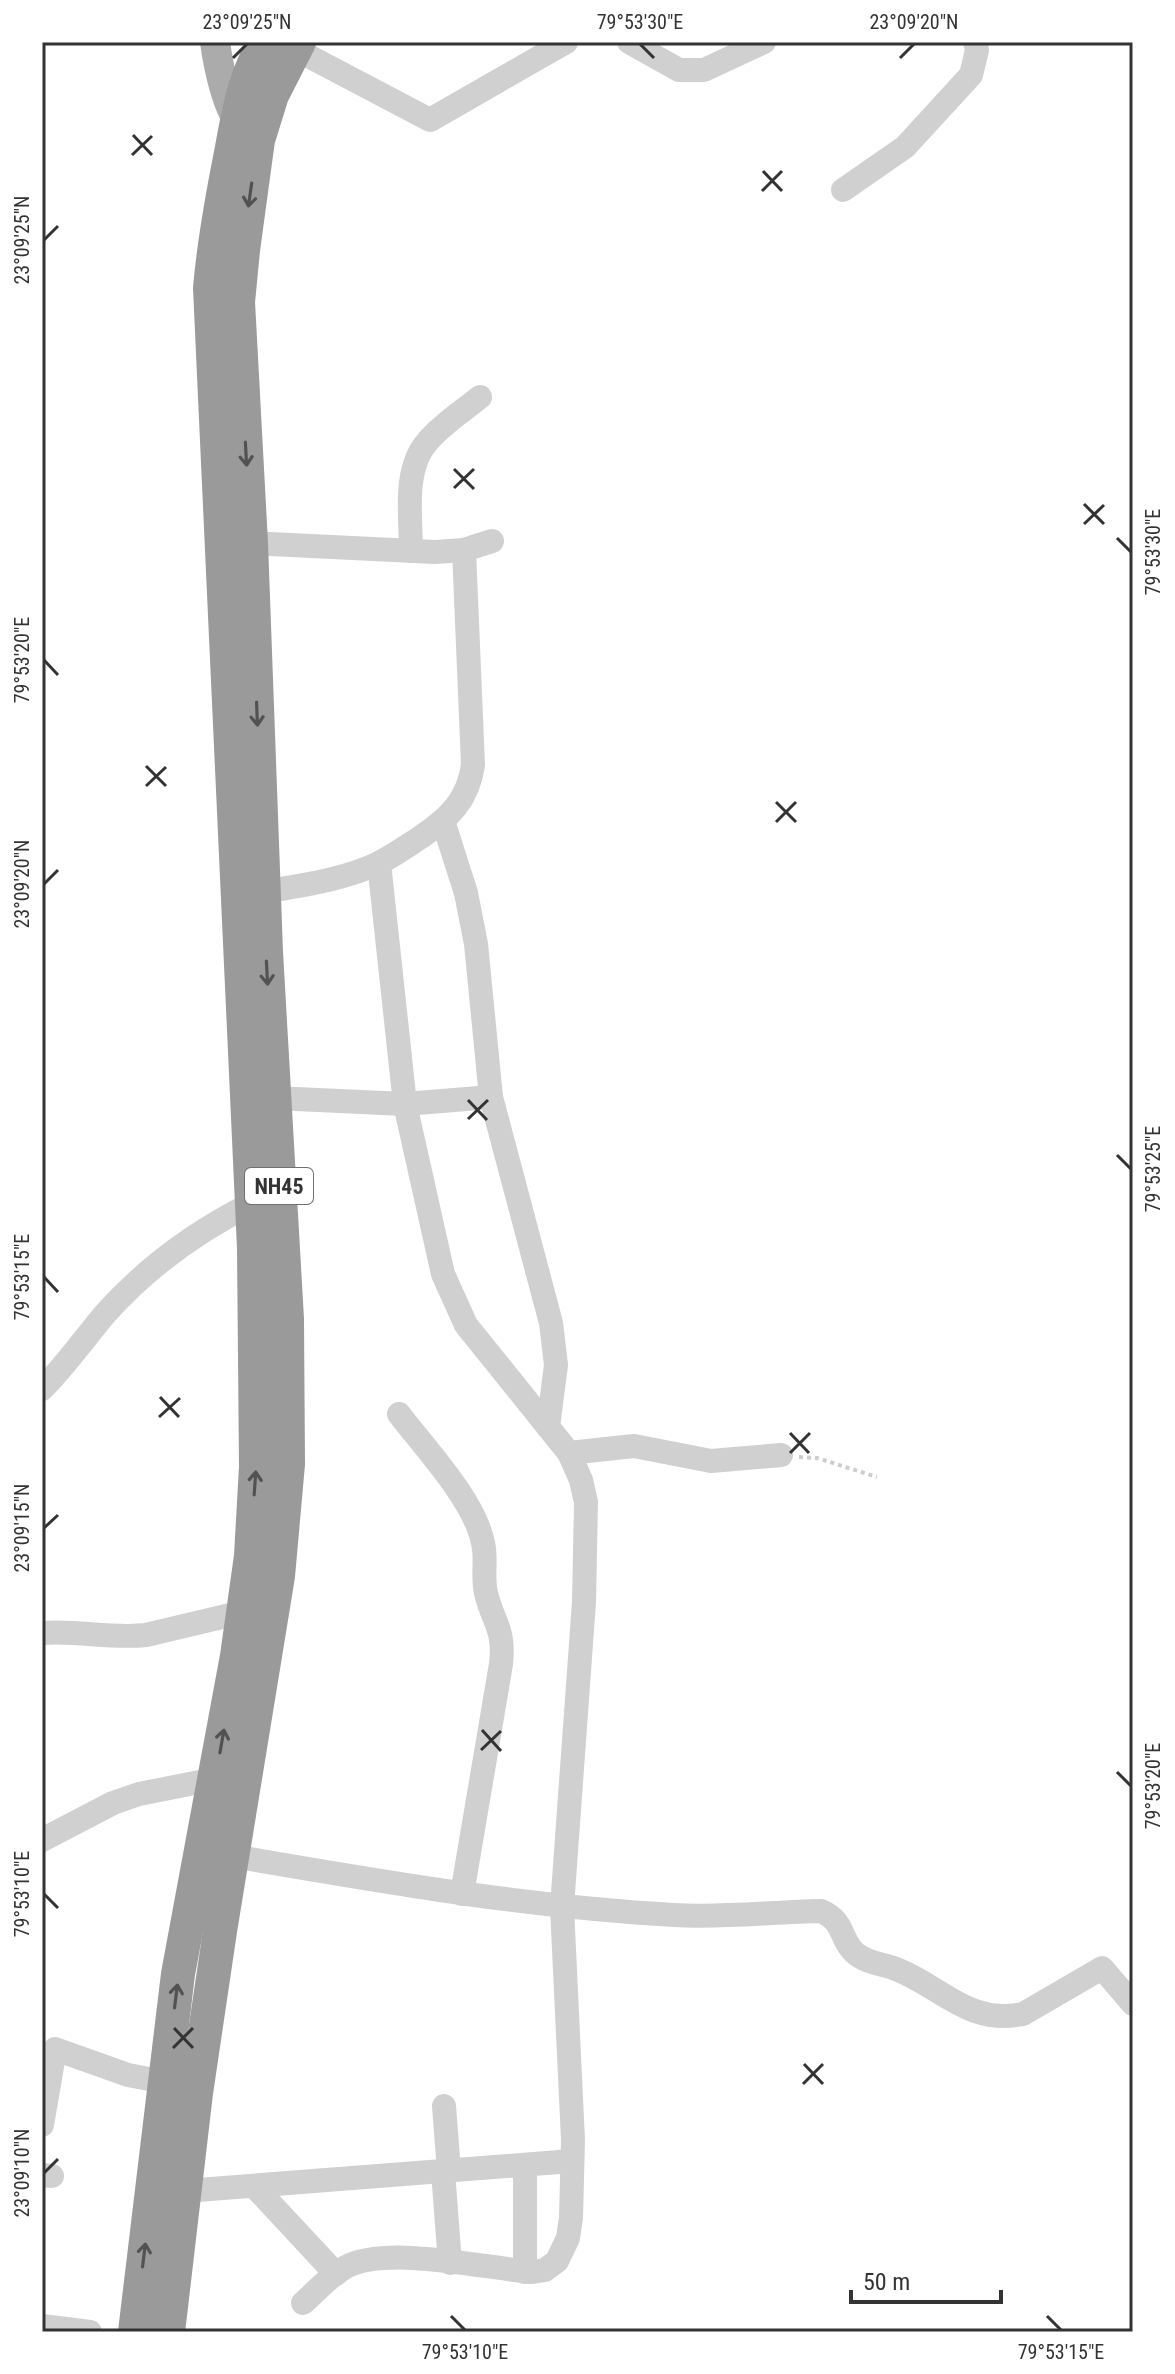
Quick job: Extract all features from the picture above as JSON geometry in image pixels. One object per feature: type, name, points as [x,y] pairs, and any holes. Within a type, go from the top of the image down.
[{"type":"highway","name":"NH45","points":[[168,2332],[232,1856],[278,1576],[288,1464],[287,1319],[264,892],[238,302],[243,250],[248,80],[287,44]]},
{"type":"highway","name":"NH45","points":[[135,2332],[178,1974],[215,1779],[251,1556],[256,1467],[251,1204],[210,288],[215,234],[248,130]]},
{"type":"main road","points":[[215,42],[224,82],[248,130]]},
{"type":"street","points":[[287,44],[430,120],[566,42]]},
{"type":"street","points":[[629,42],[679,70],[704,70],[764,42]]},
{"type":"street","points":[[843,190],[905,147],[971,75],[977,50],[975,42]]},
{"type":"street","points":[[411,551],[411,485],[418,455],[428,441],[480,397]]},
{"type":"street","points":[[251,543],[411,551],[464,550],[492,541]]},
{"type":"street","points":[[264,892],[328,880],[379,863],[443,821],[464,798],[471,782],[473,765],[464,550]]},
{"type":"street","points":[[443,821],[466,893],[476,944],[491,1097],[551,1323],[556,1365],[548,1427]]},
{"type":"street","points":[[303,2303],[347,2266],[374,2258],[525,2272],[545,2270],[563,2253],[571,2218],[572,2161],[562,1907],[587,1538],[586,1502],[581,1480],[569,1453],[483,1349],[454,1302],[432,1233],[405,1104],[379,863]]},
{"type":"street","points":[[274,1098],[405,1104],[491,1097]]},
{"type":"street","points":[[42,1389],[106,1313],[147,1272],[188,1239],[251,1204]]},
{"type":"street","points":[[399,1414],[460,1494],[479,1527],[484,1545],[486,1592],[501,1634],[501,1664],[462,1894]]},
{"type":"street","points":[[569,1453],[634,1446],[711,1461],[781,1455]]},
{"type":"street","points":[[42,1633],[69,1631],[131,1637],[243,1612]]},
{"type":"street","points":[[42,1840],[113,1803],[139,1794],[215,1779]]},
{"type":"street","points":[[232,1856],[462,1894],[562,1907],[675,1916],[821,1911],[836,1920],[849,1947],[860,1956],[897,1969],[982,2015],[1023,2014],[1102,1968],[1133,2004]]},
{"type":"street","points":[[42,2125],[55,2049],[128,2075],[165,2082]]},
{"type":"street","points":[[444,2106],[450,2263]]},
{"type":"street","points":[[185,2191],[572,2161]]},
{"type":"street","points":[[525,2165],[525,2272]]},
{"type":"street","points":[[254,2186],[336,2274]]},
{"type":"street","points":[[42,2326],[90,2332]]},
{"type":"path","points":[[781,1455],[817,1458],[877,1477]]}]
